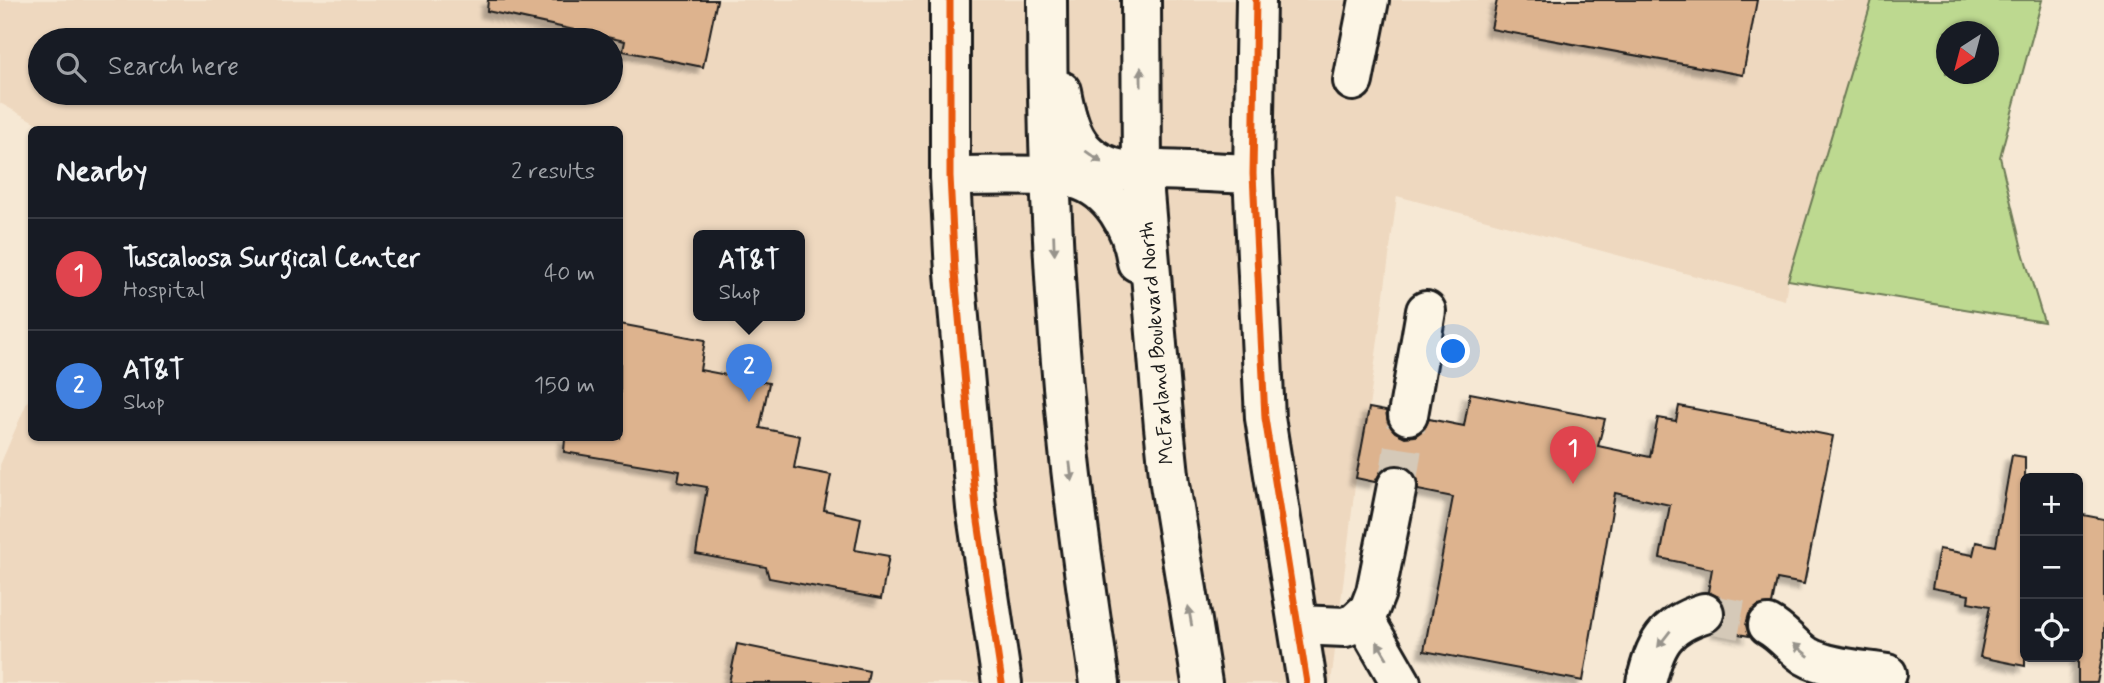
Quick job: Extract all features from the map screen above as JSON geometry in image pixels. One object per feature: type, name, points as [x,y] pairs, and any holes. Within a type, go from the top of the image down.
[{"type":"main road","points":[[950,0],[950,176],[955,273],[976,508],[1002,683]]},
{"type":"main road","name":"McFarland Boulevard North","points":[[1141,0],[1142,169],[1156,331],[1170,484],[1202,683]]},
{"type":"main road","points":[[1256,0],[1253,174],[1265,418],[1307,683]]},
{"type":"main road","points":[[1353,81],[1369,0]]},
{"type":"main road","points":[[1047,14],[1068,125],[1087,153],[1101,163],[1118,169],[1253,174]]},
{"type":"main road","points":[[1047,14],[1056,304],[1067,432],[1100,683]]},
{"type":"main road","points":[[950,176],[1076,179],[1103,195],[1127,225],[1156,331]]},
{"type":"main road","points":[[1408,415],[1426,311]]},
{"type":"main road","points":[[1298,625],[1334,628],[1354,623],[1363,617],[1373,601],[1396,486]]},
{"type":"main road","points":[[1646,683],[1653,655],[1668,632],[1690,617],[1704,613]]},
{"type":"main road","points":[[1363,617],[1401,683]]},
{"type":"main road","points":[[1768,625],[1782,634],[1800,652],[1815,660],[1887,674]]},
{"type":"shaded area","points":[[0,0],[1872,0],[1788,280],[1785,300],[1397,196],[1369,408],[1356,478],[1331,683],[0,683],[0,465],[28,400],[28,441],[623,441],[623,126],[42,126],[0,103]]},
{"type":"green space","points":[[1872,0],[2042,0],[2000,157],[2022,249],[2044,322],[1788,280]]},
{"type":"building","points":[[488,0],[717,0],[703,67],[623,51],[623,28],[565,28],[487,11]]},
{"type":"building","points":[[1497,0],[1757,0],[1743,75],[1491,29]]},
{"type":"building","points":[[623,325],[705,340],[700,370],[769,383],[760,428],[800,436],[794,468],[831,475],[824,510],[861,518],[855,550],[889,556],[881,599],[769,578],[766,567],[696,554],[707,487],[678,482],[680,471],[564,452],[565,441],[623,441]]},
{"type":"building","points":[[1470,393],[1605,419],[1598,446],[1650,457],[1658,418],[1676,421],[1679,406],[1833,436],[1804,584],[1777,579],[1772,604],[1758,606],[1749,614],[1746,625],[1749,636],[1717,630],[1726,616],[1719,597],[1708,592],[1712,569],[1660,558],[1670,505],[1615,493],[1583,681],[1424,651],[1453,497],[1418,490],[1418,480],[1412,470],[1401,465],[1391,465],[1381,471],[1375,482],[1356,478],[1369,408],[1386,411],[1388,423],[1395,432],[1405,437],[1415,436],[1424,429],[1429,419],[1464,426]]},
{"type":"building","points":[[2012,455],[2025,457],[2025,473],[2020,473],[2020,662],[2025,662],[2025,666],[1980,657],[1990,606],[1968,602],[1969,595],[1932,588],[1939,549],[1973,555],[1976,542],[1996,546]]},
{"type":"building","points":[[2083,515],[2104,519],[2104,647],[2097,683],[2078,683],[2078,662],[2083,662]]},
{"type":"building","points":[[737,644],[869,671],[867,683],[729,683]]},
{"type":"tunnel","points":[[1397,486],[1408,415]]},
{"type":"tunnel","points":[[1704,613],[1768,625]]},
{"type":"cycle path","points":[[950,0],[950,176],[955,273],[976,508],[1002,683]]},
{"type":"cycle path","points":[[1256,0],[1253,174],[1265,418],[1307,683]]},
{"type":"place","name":"AT&T","points":[[749,402]]},
{"type":"place","name":"Tuscaloosa Surgical Center","points":[[1573,484]]}]
